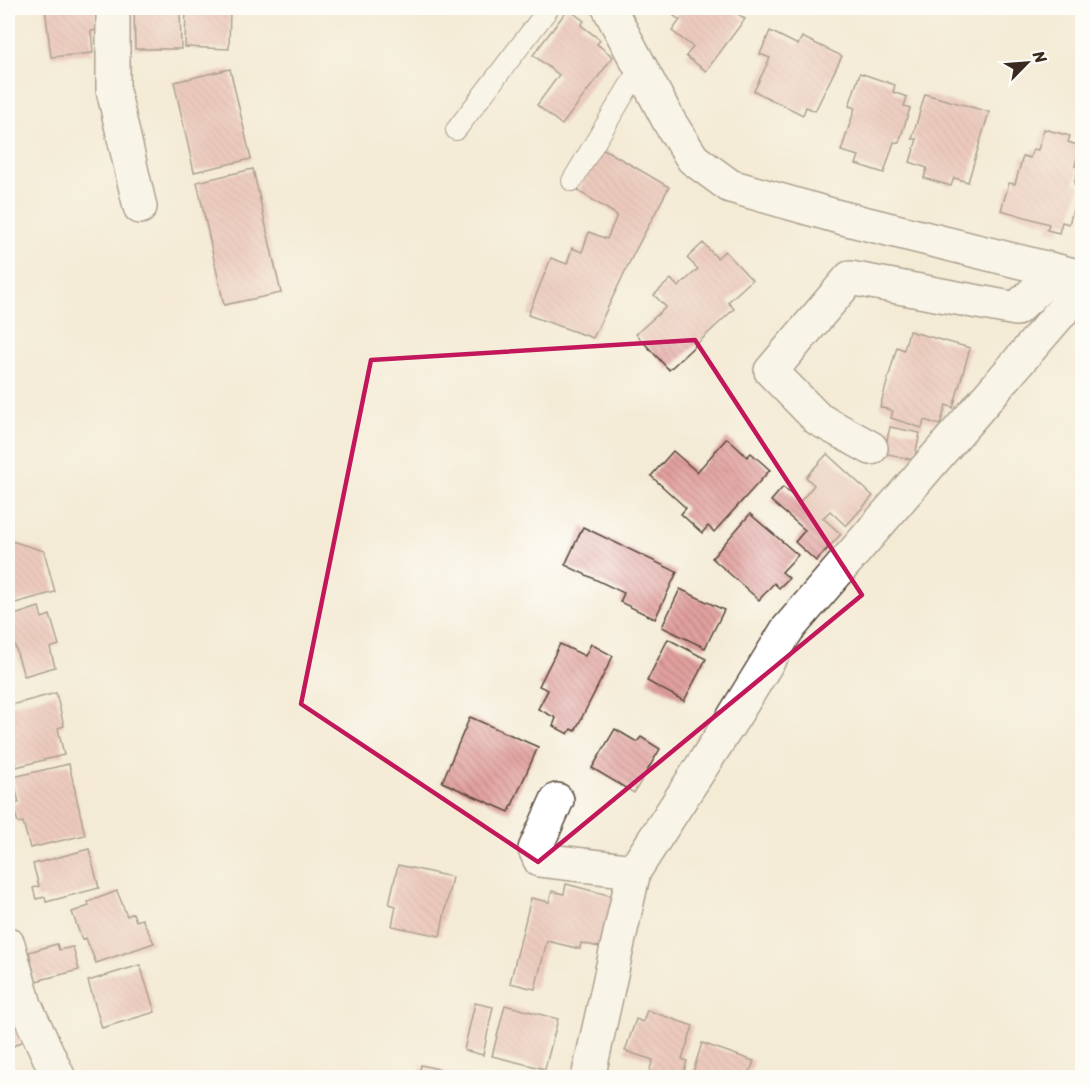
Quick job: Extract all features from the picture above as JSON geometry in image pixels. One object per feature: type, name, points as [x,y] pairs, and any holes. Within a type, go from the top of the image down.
[{"type":"street","points":[[113,8],[114,90],[140,207]]},
{"type":"street","points":[[609,8],[670,123],[693,159],[730,186],[1074,279]]},
{"type":"street","points":[[871,448],[818,419],[771,371],[850,278],[1016,309],[1074,279]]},
{"type":"street","points":[[588,1077],[634,871],[787,630],[1074,279]]},
{"type":"street","points":[[557,800],[535,849],[540,860],[634,871]]},
{"type":"street","points":[[8,944],[25,1005],[59,1077]]},
{"type":"lane","points":[[456,130],[549,8]]},
{"type":"lane","points":[[572,181],[640,66]]},
{"type":"highlighted area","points":[[695,340],[862,595],[538,862],[301,704],[371,360]]},
{"type":"building","points":[[45,8],[95,8],[97,30],[91,31],[93,53],[51,57]]},
{"type":"building","points":[[134,8],[180,8],[181,49],[135,49]]},
{"type":"building","points":[[186,8],[230,8],[229,49],[185,47]]},
{"type":"building","points":[[681,8],[729,8],[745,19],[706,71],[686,56],[693,47],[672,31],[680,20],[674,16]]},
{"type":"building","points":[[568,9],[584,21],[581,25],[600,40],[597,44],[613,57],[562,125],[537,105],[559,75],[533,55]]},
{"type":"building","points":[[770,31],[798,45],[802,37],[842,56],[815,111],[806,107],[803,115],[754,91],[770,58],[760,54]]},
{"type":"building","points":[[230,69],[251,159],[194,172],[174,82]]},
{"type":"building","points":[[860,73],[895,85],[893,92],[907,97],[904,106],[910,108],[899,143],[894,142],[884,173],[856,164],[859,156],[841,151],[855,108],[849,106]]},
{"type":"building","points":[[925,94],[989,112],[968,182],[954,178],[951,186],[924,178],[927,168],[910,162],[917,139],[912,139]]},
{"type":"building","points":[[1044,129],[1070,136],[1068,142],[1080,146],[1075,166],[1079,167],[1074,184],[1080,186],[1069,224],[1062,222],[1059,233],[1047,230],[1049,224],[1001,210],[1009,183],[1015,184],[1023,156],[1030,158],[1033,149],[1038,150]]},
{"type":"building","points":[[602,148],[669,187],[593,338],[528,315],[551,258],[567,264],[572,248],[582,252],[589,232],[607,239],[617,215],[578,191]]},
{"type":"building","points":[[253,169],[281,293],[224,305],[197,182]]},
{"type":"building","points":[[703,243],[717,258],[725,251],[752,280],[728,302],[734,309],[669,370],[636,334],[666,307],[654,295],[671,279],[678,287],[698,269],[687,258]]},
{"type":"building","points":[[909,331],[970,348],[953,408],[946,405],[940,425],[924,420],[922,428],[891,418],[893,411],[880,407],[897,347],[904,350]]},
{"type":"building","points":[[890,427],[920,433],[914,460],[884,453]]},
{"type":"building","points":[[727,438],[747,457],[751,453],[770,470],[714,532],[708,526],[702,533],[681,514],[686,508],[651,476],[673,451],[697,472]]},
{"type":"building","points":[[827,454],[873,496],[846,526],[830,511],[823,518],[841,534],[816,561],[795,542],[805,530],[771,501],[783,487],[800,502],[814,485],[806,477]]},
{"type":"building","points":[[750,514],[798,555],[782,572],[789,578],[779,588],[774,583],[759,600],[712,558]]},
{"type":"building","points":[[583,527],[677,572],[655,619],[620,602],[624,593],[565,565]]},
{"type":"building","points":[[8,540],[44,551],[55,592],[8,605]]},
{"type":"building","points":[[680,589],[724,610],[705,648],[662,627]]},
{"type":"building","points":[[39,607],[42,618],[50,615],[59,645],[50,648],[55,667],[24,676],[8,617]]},
{"type":"building","points":[[668,639],[706,659],[684,701],[647,681]]},
{"type":"building","points":[[560,644],[585,656],[591,644],[613,656],[575,731],[571,729],[568,734],[553,726],[556,718],[538,709],[548,690],[539,686]]},
{"type":"building","points":[[56,693],[64,726],[58,728],[64,755],[16,767],[9,738],[15,737],[8,706]]},
{"type":"building","points":[[470,717],[538,747],[509,812],[442,782]]},
{"type":"building","points":[[615,729],[637,742],[641,737],[660,749],[634,793],[592,768]]},
{"type":"building","points":[[69,764],[85,835],[30,848],[23,822],[18,823],[13,804],[19,803],[13,777]]},
{"type":"building","points":[[89,849],[99,888],[46,902],[45,897],[36,899],[33,888],[39,886],[33,864]]},
{"type":"building","points":[[398,865],[452,877],[440,936],[392,926],[396,906],[389,904]]},
{"type":"building","points":[[566,884],[616,897],[604,948],[581,943],[580,949],[547,941],[535,989],[510,983],[531,898],[549,902],[552,891],[564,894]]},
{"type":"building","points":[[117,891],[127,916],[133,913],[136,921],[142,919],[154,943],[96,963],[86,938],[82,940],[72,912],[89,906],[88,902]]},
{"type":"building","points":[[57,944],[59,950],[73,947],[79,970],[36,981],[29,952]]},
{"type":"building","points":[[140,965],[155,1012],[102,1028],[88,981]]},
{"type":"building","points":[[8,982],[29,1038],[8,1049]]},
{"type":"building","points":[[475,1003],[493,1007],[483,1055],[464,1050]]},
{"type":"building","points":[[505,1005],[558,1019],[545,1069],[492,1056]]},
{"type":"building","points":[[647,1010],[693,1026],[682,1059],[687,1061],[682,1078],[647,1078],[653,1060],[625,1051],[636,1019],[643,1022]]},
{"type":"building","points":[[702,1043],[754,1061],[748,1078],[691,1078]]},
{"type":"building","points":[[421,1065],[472,1077],[418,1078]]}]
